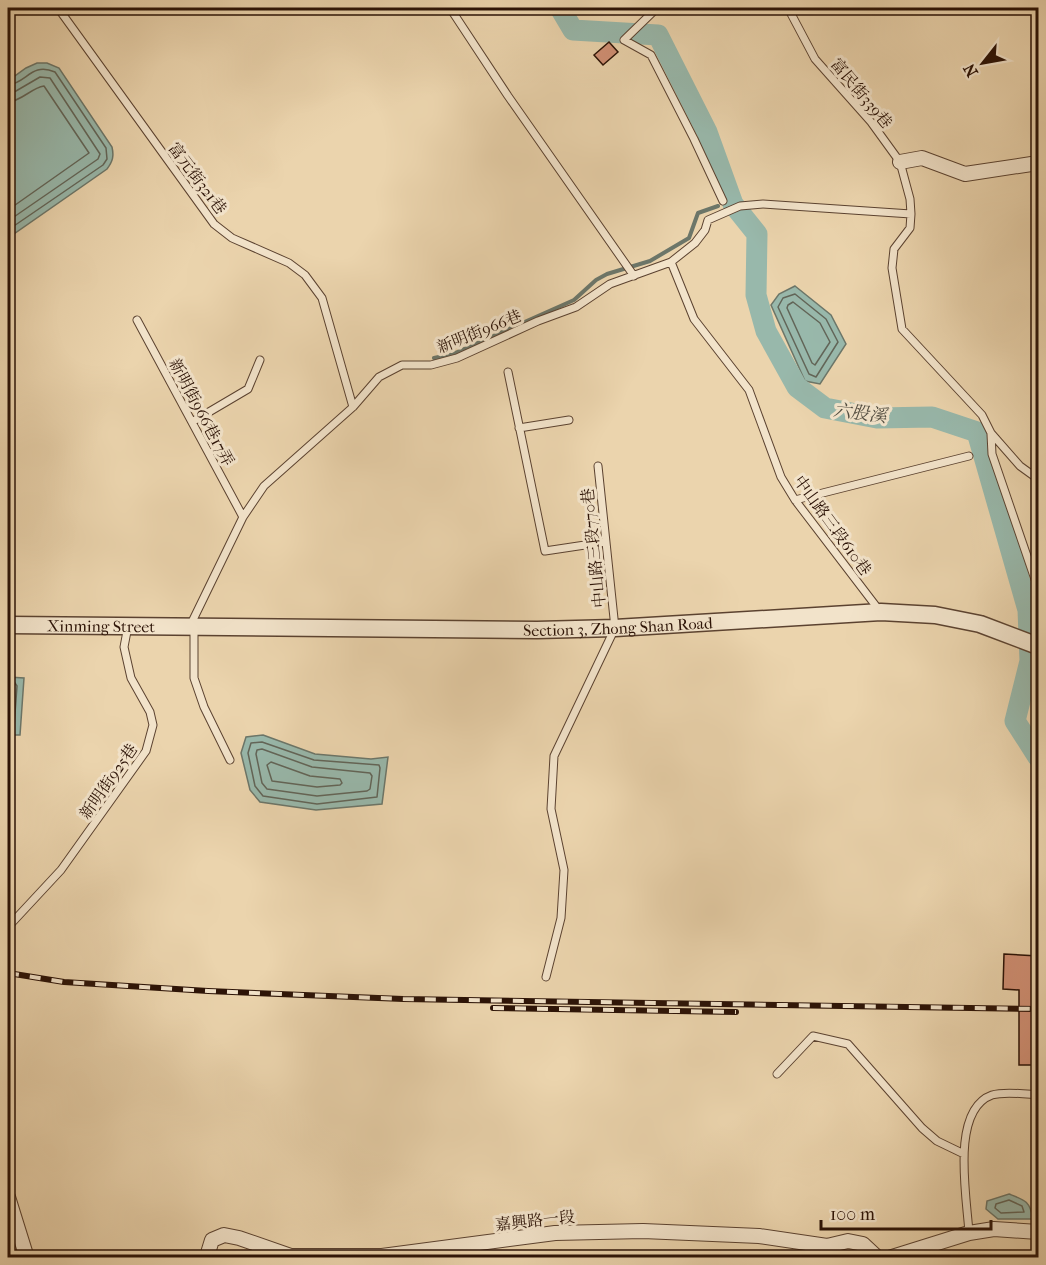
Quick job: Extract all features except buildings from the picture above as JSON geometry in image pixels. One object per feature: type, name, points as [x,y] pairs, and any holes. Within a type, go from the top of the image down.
[{"type":"street","points":[[900,162],[922,158],[965,174],[1038,163]]},
{"type":"street","name":"Section 3, Zhong Shan Road","points":[[192,626],[537,630],[615,628],[881,612],[935,615],[980,624],[1038,646]]},
{"type":"street","name":"Xinming Street","points":[[8,625],[192,626]]},
{"type":"street","points":[[8,1197],[27,1257]]},
{"type":"street","points":[[889,1257],[969,1233],[994,1229],[1038,1232]]},
{"type":"street","name":"嘉興路一段","points":[[209,1257],[212,1240],[224,1235],[291,1256],[382,1256],[555,1233],[643,1231],[759,1236],[827,1252],[848,1241],[863,1244],[877,1257]]},
{"type":"lane","name":"富元街321巷","points":[[58,8],[214,224],[232,238],[288,263],[305,275],[322,298],[353,407]]},
{"type":"lane","points":[[450,8],[508,96],[634,276]]},
{"type":"lane","points":[[657,8],[624,40],[651,55],[723,201]]},
{"type":"lane","name":"富民街339巷","points":[[788,8],[815,59],[871,122],[900,162],[910,199],[910,228],[894,249],[892,268],[902,329],[982,415],[991,433],[1020,466],[1038,479]]},
{"type":"lane","name":"新明街966巷","points":[[192,626],[243,517],[264,486],[353,407],[379,377],[402,365],[431,365],[457,358],[538,321],[576,307],[610,284],[671,262],[695,243],[705,230],[708,220],[740,206],[763,204],[910,214]]},
{"type":"lane","name":"中山路三段610巷","points":[[671,262],[694,318],[749,390],[781,477],[795,500],[881,612]]},
{"type":"lane","name":"新明街966巷17弄","points":[[137,321],[243,517]]},
{"type":"lane","points":[[192,422],[248,389],[260,360]]},
{"type":"lane","points":[[508,372],[545,552],[605,542]]},
{"type":"lane","points":[[519,428],[569,420]]},
{"type":"lane","points":[[991,433],[992,454],[1038,588]]},
{"type":"lane","points":[[795,500],[969,456]]},
{"type":"lane","name":"中山路三段770巷","points":[[598,466],[615,628]]},
{"type":"lane","name":"新明街925巷","points":[[8,927],[61,870],[146,751],[153,724],[150,712],[131,678],[124,647],[128,626]]},
{"type":"lane","points":[[192,626],[194,678],[204,707],[231,760]]},
{"type":"lane","points":[[546,977],[561,918],[564,870],[550,809],[554,756],[615,628]]},
{"type":"lane","points":[[777,1074],[813,1036],[848,1044],[922,1128],[937,1140],[964,1154]]},
{"type":"lane","points":[[969,1233],[964,1154],[967,1127],[973,1109],[984,1099],[995,1094],[1038,1095]]},
{"type":"water","points":[[37,63],[47,63],[59,68],[112,147],[113,158],[107,169],[8,238],[8,81]]},
{"type":"water","points":[[795,286],[831,315],[846,344],[820,384],[805,381],[771,305],[779,294]]},
{"type":"water","points":[[8,677],[24,678],[20,735],[8,735]]},
{"type":"water","points":[[263,735],[315,754],[371,759],[388,757],[382,804],[316,810],[260,802],[250,790],[241,753],[246,737]]},
{"type":"water","points":[[1009,1194],[1026,1202],[1033,1219],[998,1219],[986,1209],[987,1201]]},
{"type":"waterway","name":"六股溪","points":[[560,8],[573,30],[658,35],[707,132],[733,204],[757,234],[756,295],[766,331],[797,387],[825,408],[877,418],[932,417],[977,432],[1028,610],[1030,661],[1015,721],[1038,757]]},
{"type":"waterway","name":"六股溪","points":[[729,205],[733,204]]},
{"type":"waterway","points":[[434,358],[453,354],[574,300],[596,280],[607,274],[650,261],[689,238],[698,213],[718,206]]},
{"type":"railway","points":[[8,973],[64,982],[403,999],[1038,1009]]},
{"type":"railway","points":[[493,1008],[736,1012]]}]
